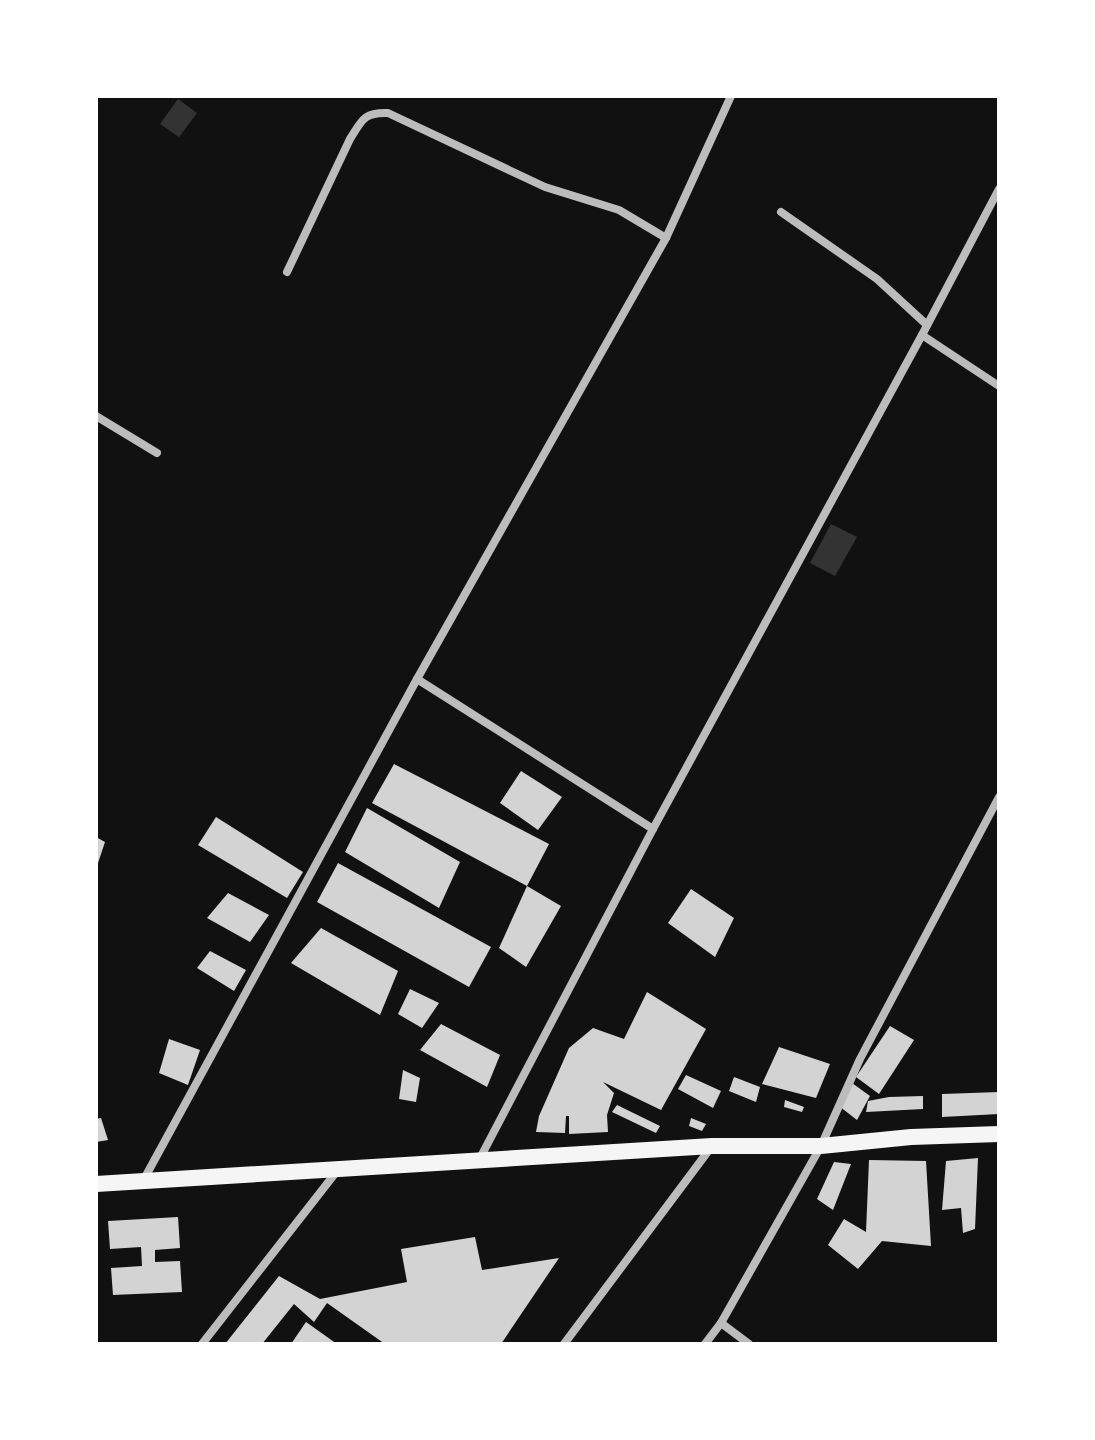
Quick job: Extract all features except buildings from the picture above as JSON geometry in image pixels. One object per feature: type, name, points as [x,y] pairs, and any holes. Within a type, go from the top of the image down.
[{"type":"main road","points":[[96,1184],[712,1146],[821,1146],[911,1137],[999,1134]]},
{"type":"street","points":[[142,1182],[417,679],[666,238],[731,96]]},
{"type":"street","points":[[287,272],[350,139],[362,121],[372,113],[388,113],[545,187],[619,210],[666,238]]},
{"type":"street","points":[[478,1162],[653,829],[999,189]]},
{"type":"street","points":[[781,212],[877,279],[927,325]]},
{"type":"street","points":[[922,335],[999,386]]},
{"type":"street","points":[[96,416],[157,453]]},
{"type":"street","points":[[417,679],[653,829]]},
{"type":"street","points":[[705,1344],[721,1323],[821,1146],[860,1059],[999,797]]},
{"type":"street","points":[[564,1344],[712,1146]]},
{"type":"street","points":[[202,1344],[337,1170]]},
{"type":"street","points":[[721,1323],[749,1344]]},
{"type":"shaded area","points":[[178,99],[197,113],[179,137],[160,124]]},
{"type":"shaded area","points":[[831,524],[857,537],[835,576],[810,563]]}]
